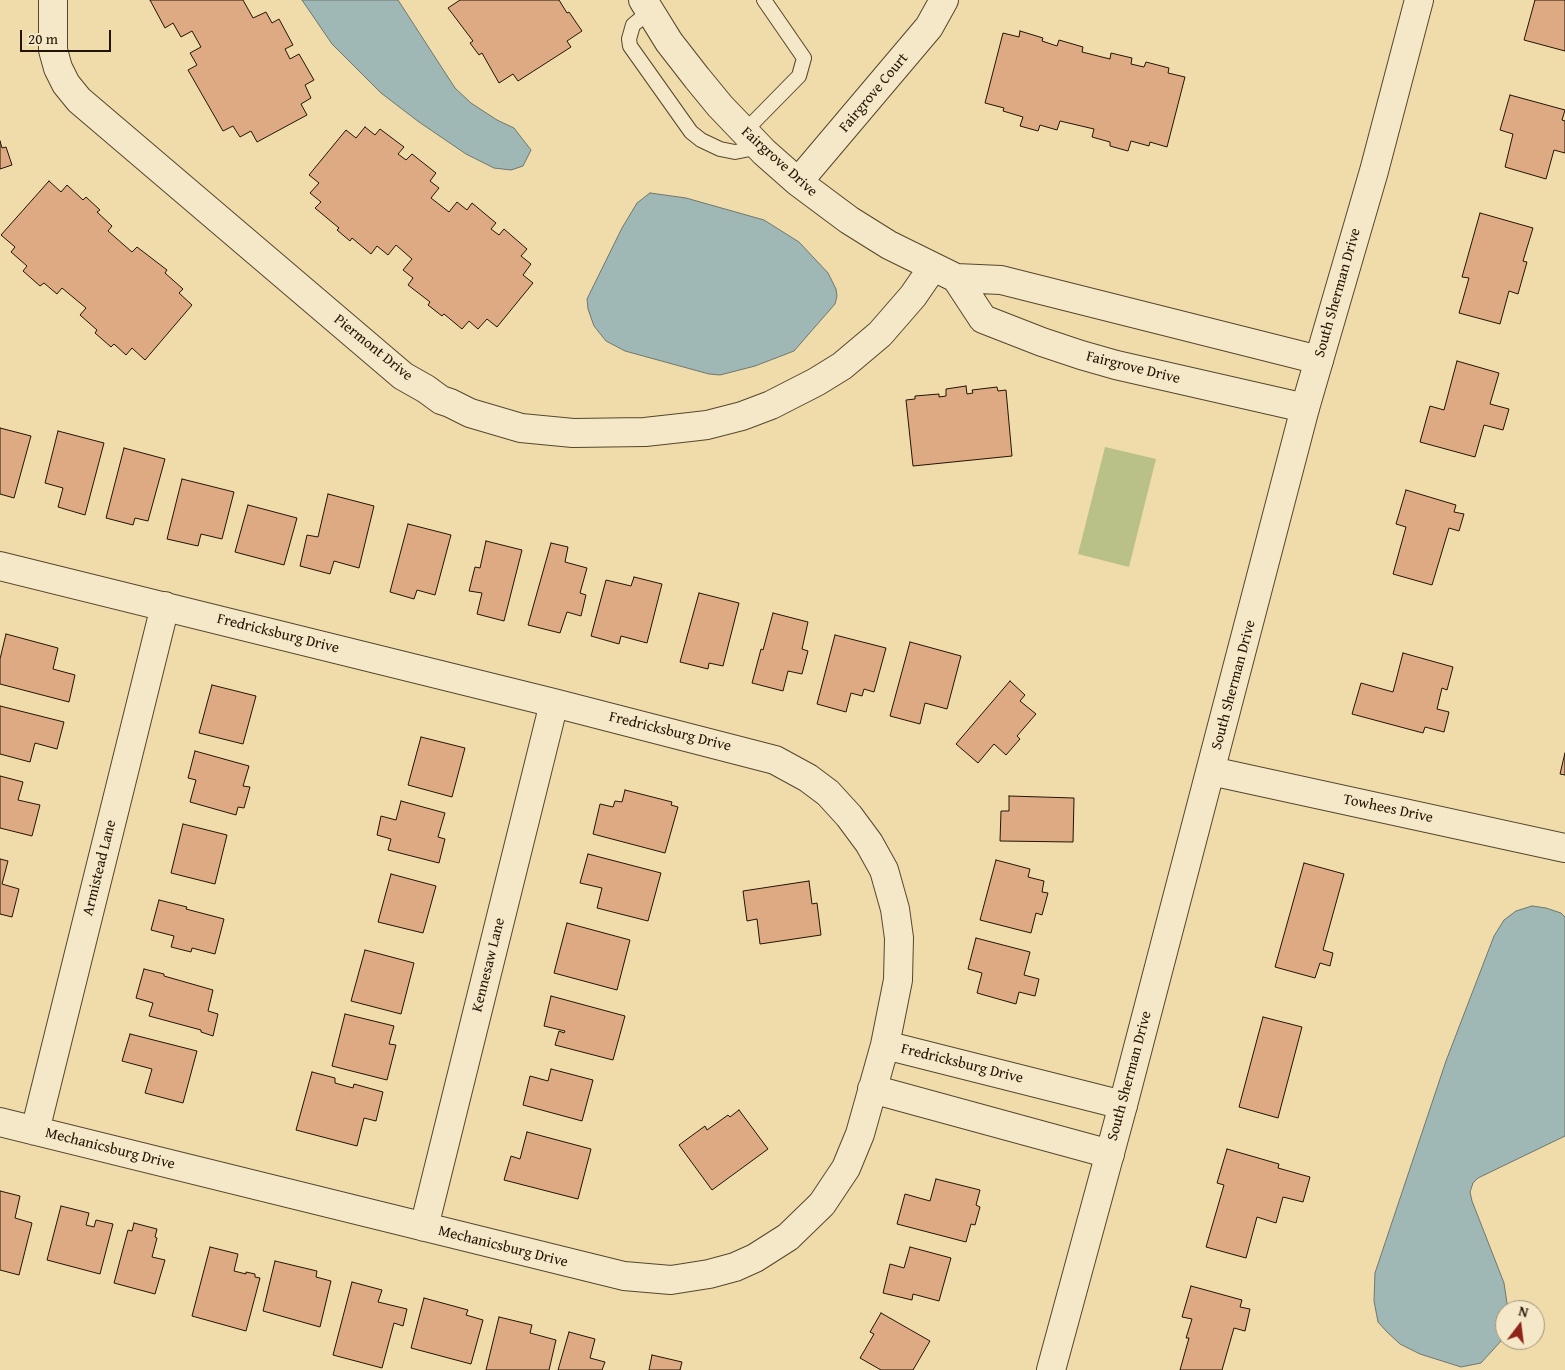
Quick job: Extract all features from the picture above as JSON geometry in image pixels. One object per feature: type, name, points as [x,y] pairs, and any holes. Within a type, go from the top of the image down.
[{"type":"street","name":"Piermont Drive","points":[[53,0],[53,50],[58,68],[66,84],[79,100],[403,376],[441,400],[470,413],[522,428],[573,433],[645,432],[707,425],[742,416],[771,406],[842,366],[880,334],[914,296],[945,272]]},
{"type":"street","name":"Fairgrove Court","points":[[798,182],[929,27],[944,0]]},
{"type":"street","name":"South Sherman Drive","points":[[1050,1370],[1123,1105],[1305,408],[1371,180],[1420,0]]},
{"type":"street","name":"Fairgrove Drive","points":[[646,5],[669,42],[696,78],[752,140],[798,182],[849,220],[889,245],[945,272],[1001,280],[1319,360]]},
{"type":"street","name":"Fairgrove Drive","points":[[945,272],[983,319],[1042,342],[1116,365],[1305,408]]},
{"type":"street","name":"Fredricksburg Drive","points":[[0,566],[554,703],[775,760],[808,778],[828,794],[856,825],[884,870],[895,909],[899,938],[899,966],[885,1045],[1123,1105]]},
{"type":"street","name":"Armistead Lane","points":[[35,1131],[165,606]]},
{"type":"street","name":"Kennesaw Lane","points":[[424,1227],[554,703]]},
{"type":"street","name":"Towhees Drive","points":[[1211,771],[1565,848]]},
{"type":"street","name":"Mechanicsburg Drive","points":[[0,1122],[624,1276],[678,1279],[735,1267],[755,1258],[788,1237],[822,1204],[832,1192],[852,1156],[885,1045]]},
{"type":"street","points":[[872,1089],[1110,1154]]},
{"type":"lane","points":[[646,5],[628,39],[630,46],[691,132],[701,140],[720,149],[735,152],[752,140],[799,76],[804,58],[764,0]]},
{"type":"green space","points":[[1105,447],[1156,459],[1129,567],[1078,554]]},
{"type":"water","points":[[302,0],[398,0],[455,88],[471,103],[497,120],[514,128],[531,150],[523,166],[511,170],[494,168],[466,154],[419,122],[381,93],[332,44]]},
{"type":"water","points":[[650,193],[686,198],[764,220],[799,242],[828,273],[836,289],[835,304],[794,351],[755,366],[720,375],[709,374],[625,351],[606,341],[594,326],[588,309],[587,299],[622,228],[637,203]]},
{"type":"water","points":[[1532,906],[1561,913],[1565,917],[1565,1136],[1478,1178],[1473,1183],[1470,1192],[1472,1201],[1504,1283],[1507,1300],[1495,1300],[1495,1348],[1481,1363],[1461,1367],[1420,1354],[1400,1344],[1387,1332],[1378,1322],[1374,1301],[1375,1273],[1446,1061],[1494,936],[1504,920],[1516,911]]},
{"type":"building","points":[[150,0],[243,0],[253,18],[266,12],[272,23],[279,19],[293,45],[285,49],[290,59],[299,54],[314,80],[305,85],[311,98],[301,104],[307,115],[257,142],[251,131],[240,137],[233,126],[223,131],[188,70],[197,65],[190,53],[201,47],[192,31],[181,37],[173,23],[165,28]]},
{"type":"building","points":[[460,0],[559,0],[582,31],[567,41],[571,47],[518,81],[513,74],[499,83],[482,53],[479,55],[470,43],[473,41],[448,8]]},
{"type":"building","points":[[1535,0],[1565,0],[1565,51],[1524,40]]},
{"type":"building","points":[[1020,31],[1043,38],[1042,41],[1057,46],[1059,40],[1083,47],[1082,52],[1110,59],[1111,53],[1132,58],[1131,64],[1144,67],[1146,62],[1169,68],[1168,73],[1185,77],[1167,147],[1150,142],[1149,146],[1131,141],[1128,151],[1110,146],[1110,142],[1092,137],[1094,129],[1060,121],[1057,130],[1040,125],[1038,131],[1020,126],[1023,117],[1003,111],[1004,108],[985,103],[1003,33],[1019,37]]},
{"type":"building","points":[[1510,95],[1565,110],[1562,120],[1565,121],[1565,153],[1554,150],[1546,179],[1505,167],[1513,134],[1500,130]]},
{"type":"building","points":[[365,127],[375,135],[380,129],[404,147],[398,154],[406,160],[412,154],[436,173],[430,181],[439,188],[431,198],[449,212],[457,202],[467,210],[472,203],[496,223],[491,229],[499,235],[504,229],[527,249],[521,256],[531,264],[523,275],[533,283],[497,327],[487,319],[478,329],[469,321],[462,329],[444,314],[442,316],[428,305],[430,302],[408,285],[413,278],[403,270],[412,259],[396,245],[388,255],[377,246],[371,254],[352,238],[350,241],[337,230],[339,228],[315,208],[321,202],[310,193],[319,183],[309,175],[346,130],[356,138]]},
{"type":"building","points":[[0,141],[2,148],[6,147],[12,165],[0,169]]},
{"type":"building","points":[[49,181],[61,192],[67,185],[83,200],[86,197],[100,210],[97,212],[112,226],[108,231],[132,252],[137,247],[167,270],[165,273],[183,289],[179,293],[192,305],[145,360],[132,348],[126,355],[114,344],[111,347],[95,333],[97,330],[80,315],[86,308],[62,288],[57,294],[44,283],[40,286],[23,271],[27,266],[11,252],[15,247],[1,235]]},
{"type":"building","points":[[1480,213],[1533,228],[1523,261],[1527,262],[1518,294],[1509,291],[1500,324],[1459,313],[1469,278],[1462,277]]},
{"type":"building","points":[[1457,361],[1499,373],[1490,404],[1509,409],[1503,430],[1484,425],[1475,457],[1420,442],[1430,406],[1444,410]]},
{"type":"building","points":[[966,386],[967,394],[973,393],[972,390],[997,387],[998,391],[1006,390],[1012,456],[913,466],[906,400],[915,399],[915,396],[939,394],[939,397],[946,396],[946,389]]},
{"type":"building","points":[[0,428],[31,436],[14,498],[0,494]]},
{"type":"building","points":[[58,431],[104,443],[85,515],[58,507],[63,488],[45,483]]},
{"type":"building","points":[[124,448],[165,459],[148,521],[135,518],[133,525],[106,518]]},
{"type":"building","points":[[182,479],[234,492],[222,539],[201,534],[198,546],[167,539]]},
{"type":"building","points":[[1406,490],[1456,505],[1454,512],[1464,514],[1459,531],[1449,528],[1432,585],[1393,574],[1406,527],[1396,524]]},
{"type":"building","points":[[328,494],[374,506],[359,568],[334,561],[330,574],[300,566],[307,535],[318,537]]},
{"type":"building","points":[[248,505],[297,518],[284,565],[235,552]]},
{"type":"building","points":[[408,524],[451,535],[435,595],[417,590],[414,599],[390,592]]},
{"type":"building","points":[[486,541],[522,550],[504,621],[477,614],[482,593],[469,591],[475,567],[480,568]]},
{"type":"building","points":[[551,543],[568,547],[565,562],[587,568],[580,593],[586,595],[581,616],[567,612],[560,633],[528,625]]},
{"type":"building","points":[[634,577],[662,584],[647,643],[621,636],[619,644],[591,636],[606,580],[631,586]]},
{"type":"building","points":[[699,593],[739,603],[723,666],[709,663],[708,669],[680,662]]},
{"type":"building","points":[[773,613],[808,622],[802,649],[808,651],[802,674],[788,671],[783,691],[752,683]]},
{"type":"building","points":[[6,634],[58,648],[53,669],[75,675],[69,702],[0,684],[0,659]]},
{"type":"building","points":[[835,635],[886,648],[874,692],[864,689],[862,696],[851,693],[846,712],[817,704]]},
{"type":"building","points":[[910,642],[961,656],[947,709],[925,703],[920,724],[890,716]]},
{"type":"building","points":[[1403,653],[1453,667],[1447,690],[1442,688],[1437,709],[1449,712],[1444,732],[1425,727],[1423,733],[1352,714],[1361,683],[1393,692]]},
{"type":"building","points":[[1010,681],[1025,695],[1020,701],[1036,714],[1017,736],[1020,739],[1006,755],[994,744],[978,763],[956,744]]},
{"type":"building","points":[[212,685],[256,696],[243,744],[199,733]]},
{"type":"building","points":[[0,706],[64,722],[57,749],[35,743],[30,762],[0,754]]},
{"type":"building","points":[[421,737],[465,748],[452,797],[408,785]]},
{"type":"building","points":[[195,751],[249,766],[243,786],[250,787],[244,808],[238,807],[236,815],[190,802],[196,780],[188,778]]},
{"type":"building","points":[[1565,753],[1565,775],[1560,774]]},
{"type":"building","points":[[0,776],[23,782],[18,800],[40,805],[32,836],[0,828]]},
{"type":"building","points":[[625,790],[672,802],[671,805],[678,807],[665,853],[593,834],[600,804],[613,807],[615,801],[622,802]]},
{"type":"building","points":[[1009,796],[1074,798],[1073,842],[1000,841],[1001,811],[1009,811]]},
{"type":"building","points":[[401,801],[445,813],[438,837],[445,839],[439,863],[388,850],[391,839],[377,835],[381,816],[396,820]]},
{"type":"building","points":[[183,824],[227,835],[215,884],[171,873]]},
{"type":"building","points":[[588,854],[661,873],[648,921],[597,908],[602,888],[580,883]]},
{"type":"building","points":[[0,859],[8,861],[2,884],[19,889],[12,917],[0,914]]},
{"type":"building","points":[[996,860],[1030,869],[1028,877],[1044,881],[1042,892],[1048,893],[1042,915],[1036,913],[1031,933],[980,920]]},
{"type":"building","points":[[1304,863],[1344,874],[1323,950],[1333,953],[1330,966],[1320,963],[1315,978],[1275,967]]},
{"type":"building","points":[[391,874],[436,886],[423,933],[378,922]]},
{"type":"building","points":[[809,881],[812,904],[817,903],[821,935],[760,944],[757,919],[747,921],[743,891]]},
{"type":"building","points":[[159,900],[224,919],[215,954],[192,948],[191,952],[171,947],[174,936],[151,930]]},
{"type":"building","points":[[567,923],[630,940],[617,990],[554,973]]},
{"type":"building","points":[[976,938],[1030,952],[1024,975],[1039,979],[1035,996],[1019,992],[1016,1004],[977,993],[982,973],[968,969]]},
{"type":"building","points":[[365,950],[414,963],[401,1014],[351,1001]]},
{"type":"building","points":[[144,969],[213,990],[208,1011],[218,1014],[213,1036],[201,1032],[201,1030],[149,1016],[153,1003],[136,998]]},
{"type":"building","points":[[551,996],[625,1016],[613,1060],[555,1045],[559,1031],[564,1033],[565,1031],[544,1026]]},
{"type":"building","points":[[345,1014],[394,1026],[389,1044],[396,1045],[387,1080],[332,1066]]},
{"type":"building","points":[[1263,1017],[1302,1027],[1278,1118],[1239,1107]]},
{"type":"building","points":[[130,1034],[197,1051],[183,1103],[145,1093],[152,1069],[122,1061]]},
{"type":"building","points":[[551,1069],[593,1080],[582,1121],[523,1105],[530,1076],[548,1081]]},
{"type":"building","points":[[312,1072],[335,1078],[335,1083],[353,1088],[354,1084],[383,1092],[376,1121],[364,1118],[357,1146],[296,1130]]},
{"type":"building","points":[[739,1110],[768,1149],[712,1190],[679,1145],[705,1126],[707,1130],[728,1115],[730,1117]]},
{"type":"building","points":[[527,1132],[591,1149],[578,1199],[504,1180],[511,1156],[520,1159]]},
{"type":"building","points":[[1227,1149],[1279,1164],[1278,1168],[1310,1177],[1303,1202],[1283,1197],[1276,1223],[1257,1217],[1246,1258],[1206,1247],[1224,1185],[1217,1183]]},
{"type":"building","points":[[936,1179],[980,1190],[976,1205],[980,1207],[975,1225],[971,1224],[966,1242],[897,1224],[905,1194],[930,1201]]},
{"type":"building","points":[[0,1191],[20,1196],[15,1218],[32,1223],[19,1275],[0,1270]]},
{"type":"building","points":[[61,1206],[89,1213],[86,1225],[94,1227],[96,1220],[113,1224],[100,1274],[47,1260]]},
{"type":"building","points":[[134,1223],[157,1229],[155,1237],[157,1238],[152,1257],[165,1260],[155,1294],[114,1283],[128,1230],[132,1231]]},
{"type":"building","points":[[210,1247],[238,1254],[234,1271],[255,1274],[255,1277],[260,1278],[246,1331],[192,1316]]},
{"type":"building","points":[[910,1247],[951,1258],[939,1301],[913,1294],[912,1300],[883,1293],[890,1264],[904,1268]]},
{"type":"building","points":[[275,1261],[317,1271],[316,1277],[331,1281],[320,1327],[263,1311]]},
{"type":"building","points":[[352,1282],[382,1290],[378,1302],[407,1309],[403,1326],[394,1323],[382,1368],[333,1355]]},
{"type":"building","points":[[1191,1286],[1242,1300],[1240,1307],[1250,1309],[1245,1331],[1234,1328],[1222,1370],[1180,1370],[1192,1319],[1182,1317]]},
{"type":"building","points":[[424,1298],[468,1310],[466,1315],[483,1320],[471,1364],[411,1348]]},
{"type":"building","points":[[881,1313],[930,1341],[913,1370],[881,1370],[860,1358],[874,1334],[870,1332]]},
{"type":"building","points":[[499,1317],[532,1325],[530,1333],[556,1340],[549,1370],[486,1370]]},
{"type":"building","points":[[569,1332],[595,1339],[590,1358],[605,1362],[602,1370],[558,1370]]},
{"type":"building","points":[[652,1355],[682,1362],[680,1370],[649,1370]]}]
